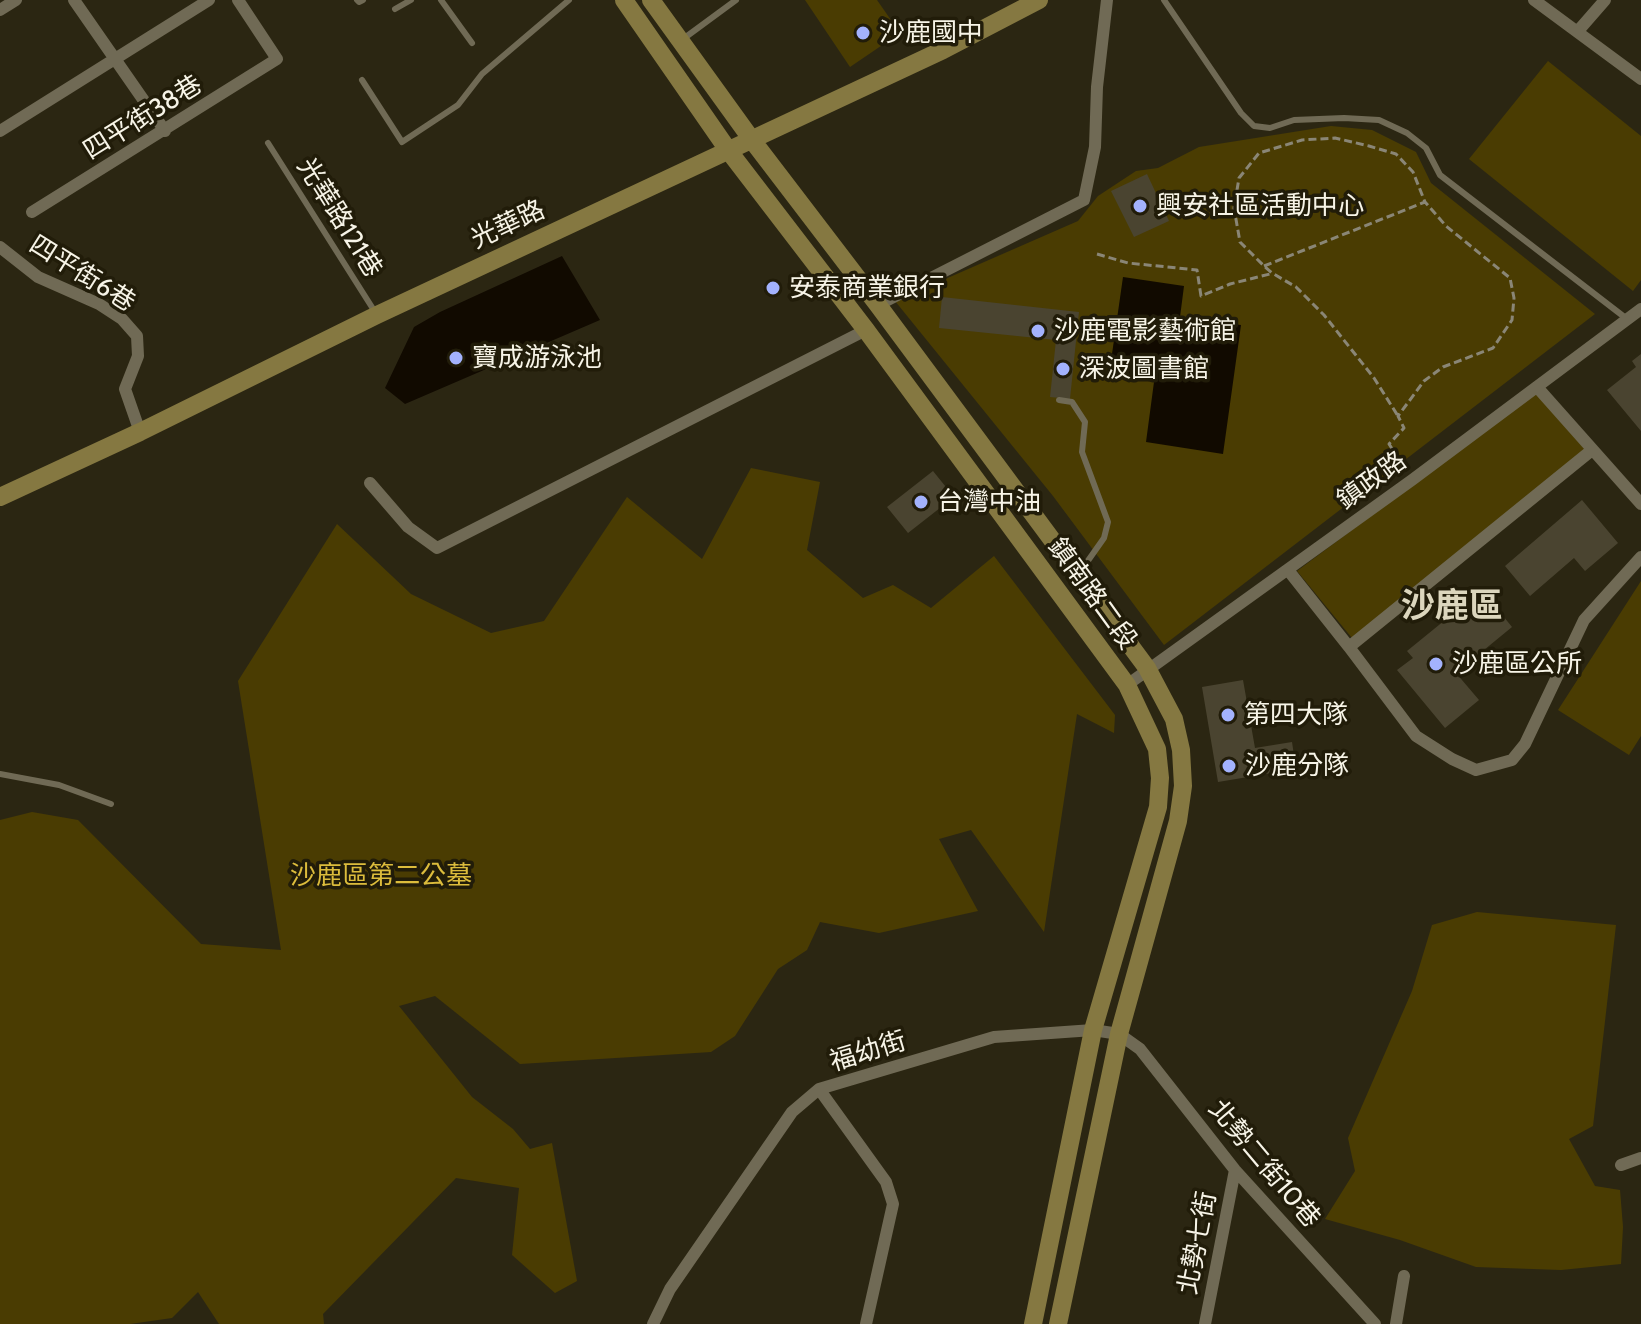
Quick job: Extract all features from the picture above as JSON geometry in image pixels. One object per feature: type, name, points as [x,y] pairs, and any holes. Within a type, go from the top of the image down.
[{"type":"street","points":[[0,10],[16,0]]},
{"type":"street","points":[[74,0],[165,131]]},
{"type":"street","points":[[0,131],[209,0]]},
{"type":"street","name":"四平街38巷","points":[[32,212],[277,59],[238,0]]},
{"type":"street","name":"鎮南路二段","points":[[624,0],[728,150],[866,330],[1127,685],[1157,749],[1160,778],[1158,807],[1093,1030],[1033,1324]]},
{"type":"street","name":"鎮南路二段","points":[[651,0],[1147,668],[1174,719],[1181,750],[1183,786],[1178,821],[1119,1034],[1058,1324]]},
{"type":"street","name":"光華路","points":[[0,497],[377,315],[943,50],[1039,0]]},
{"type":"street","points":[[878,305],[1084,200],[1095,147],[1097,87],[1107,0]]},
{"type":"street","points":[[1534,0],[1641,79]]},
{"type":"street","points":[[1578,31],[1605,0]]},
{"type":"street","name":"四平街6巷","points":[[0,247],[38,277],[110,311],[137,336],[138,356],[125,389],[140,432]]},
{"type":"street","name":"鎮政路","points":[[1127,685],[1412,480],[1641,309]]},
{"type":"street","points":[[370,483],[408,527],[437,548],[866,330]]},
{"type":"street","points":[[1537,387],[1641,504]]},
{"type":"street","points":[[1349,647],[1592,450]]},
{"type":"street","points":[[1288,570],[1416,736],[1476,770],[1512,760],[1525,744],[1584,620],[1641,557]]},
{"type":"street","name":"福幼街","points":[[653,1324],[670,1289],[792,1112],[819,1089],[994,1037],[1049,1031],[1093,1030],[1119,1034]]},
{"type":"street","name":"北勢二街10巷","points":[[1119,1034],[1140,1049],[1235,1170],[1375,1324]]},
{"type":"street","points":[[819,1089],[886,1182],[893,1204],[866,1324]]},
{"type":"street","points":[[1621,1165],[1641,1158]]},
{"type":"street","name":"北勢七街","points":[[1205,1324],[1235,1170]]},
{"type":"street","points":[[1396,1324],[1404,1276]]},
{"type":"lane","points":[[395,9],[411,0]]},
{"type":"lane","points":[[441,0],[472,43]]},
{"type":"lane","points":[[362,80],[402,142],[458,105],[482,74],[569,0]]},
{"type":"lane","points":[[681,41],[736,0]]},
{"type":"lane","points":[[1164,0],[1241,113],[1254,126],[1270,128],[1294,120],[1344,118],[1379,120],[1407,133],[1426,148],[1440,175],[1627,319]]},
{"type":"lane","name":"光華路121巷","points":[[268,143],[377,315]]},
{"type":"lane","points":[[1059,400],[1072,402],[1085,422],[1082,452],[1108,522],[1104,538],[1078,575]]},
{"type":"lane","points":[[0,774],[59,785],[111,804]]},
{"type":"path","points":[[1398,416],[1424,381],[1443,367],[1493,348],[1512,320],[1514,298],[1510,278],[1446,226],[1425,202],[1413,172],[1396,154],[1335,138],[1302,140],[1259,153],[1239,178],[1234,208],[1240,242],[1272,273],[1296,287],[1324,315],[1374,378],[1404,428],[1389,444],[1412,480]]},
{"type":"path","points":[[1264,266],[1425,202]]},
{"type":"path","points":[[1097,254],[1128,263],[1197,270],[1201,296],[1230,284],[1272,273]]},
{"type":"green space","points":[[805,0],[877,0],[900,33],[850,67]]},
{"type":"green space","points":[[1548,61],[1641,136],[1641,280],[1633,291],[1469,159]]},
{"type":"green space","points":[[1331,126],[1372,130],[1416,152],[1431,183],[1595,314],[1164,645],[1053,496],[895,301],[1078,221],[1098,196],[1136,171],[1158,168],[1199,147]]},
{"type":"green space","points":[[1536,393],[1585,449],[1352,638],[1297,571]]},
{"type":"green space","name":"沙鹿區第二公墓","points":[[751,468],[820,482],[807,550],[863,598],[893,585],[931,608],[994,556],[1115,715],[1114,733],[1077,714],[1044,932],[971,830],[939,839],[978,911],[879,933],[820,922],[807,950],[778,969],[735,1036],[711,1052],[520,1064],[435,996],[399,1006],[472,1097],[513,1129],[530,1149],[552,1143],[577,1281],[555,1293],[512,1255],[519,1188],[456,1178],[323,1314],[324,1324],[219,1324],[198,1292],[172,1318],[130,1324],[0,1324],[0,820],[32,812],[78,820],[201,944],[281,950],[238,681],[337,524],[411,594],[491,633],[544,621],[627,497],[702,559]]},
{"type":"green space","points":[[1641,581],[1641,736],[1629,755],[1558,710]]},
{"type":"green space","points":[[1477,912],[1616,925],[1593,1126],[1569,1139],[1595,1186],[1620,1190],[1623,1227],[1621,1264],[1561,1270],[1476,1267],[1400,1240],[1325,1219],[1355,1171],[1348,1138],[1412,991],[1432,925]]},
{"type":"shaded area","name":"寶成游泳池","points":[[562,256],[600,320],[405,404],[385,388],[414,327]]},
{"type":"shaded area","points":[[1123,277],[1184,286],[1180,317],[1241,325],[1223,454],[1146,442],[1154,382],[1109,375]]},
{"type":"building","name":"興安社區活動中心","points":[[1147,174],[1169,221],[1134,237],[1111,191]]},
{"type":"building","name":"深波圖書館","points":[[942,297],[1079,312],[1070,399],[1050,397],[1056,340],[939,328]]},
{"type":"building","points":[[1641,354],[1641,431],[1607,390],[1636,367],[1632,361]]},
{"type":"building","name":"台灣中油","points":[[933,471],[954,497],[908,533],[887,507]]},
{"type":"building","points":[[1582,500],[1618,543],[1585,571],[1574,558],[1530,596],[1505,566]]},
{"type":"building","name":"沙鹿區公所","points":[[1482,590],[1512,627],[1456,673],[1479,700],[1445,728],[1397,670],[1413,658],[1407,651]]},
{"type":"building","name":"第四大隊","points":[[1243,680],[1255,748],[1292,742],[1296,769],[1218,782],[1202,687]]},
{"type":"place","name":"沙鹿國中","points":[[863,33]]},
{"type":"place","name":"興安社區活動中心","points":[[1140,206]]},
{"type":"place","name":"安泰商業銀行","points":[[773,288]]},
{"type":"place","name":"沙鹿電影藝術館","points":[[1038,331]]},
{"type":"place","name":"寶成游泳池","points":[[456,358]]},
{"type":"place","name":"深波圖書館","points":[[1063,369]]},
{"type":"place","name":"台灣中油","points":[[921,502]]},
{"type":"place","name":"沙鹿區公所","points":[[1436,664]]},
{"type":"place","name":"第四大隊","points":[[1228,715]]},
{"type":"place","name":"沙鹿分隊","points":[[1229,766]]},
{"type":"district","name":"沙鹿區","points":[[1452,607]]}]
